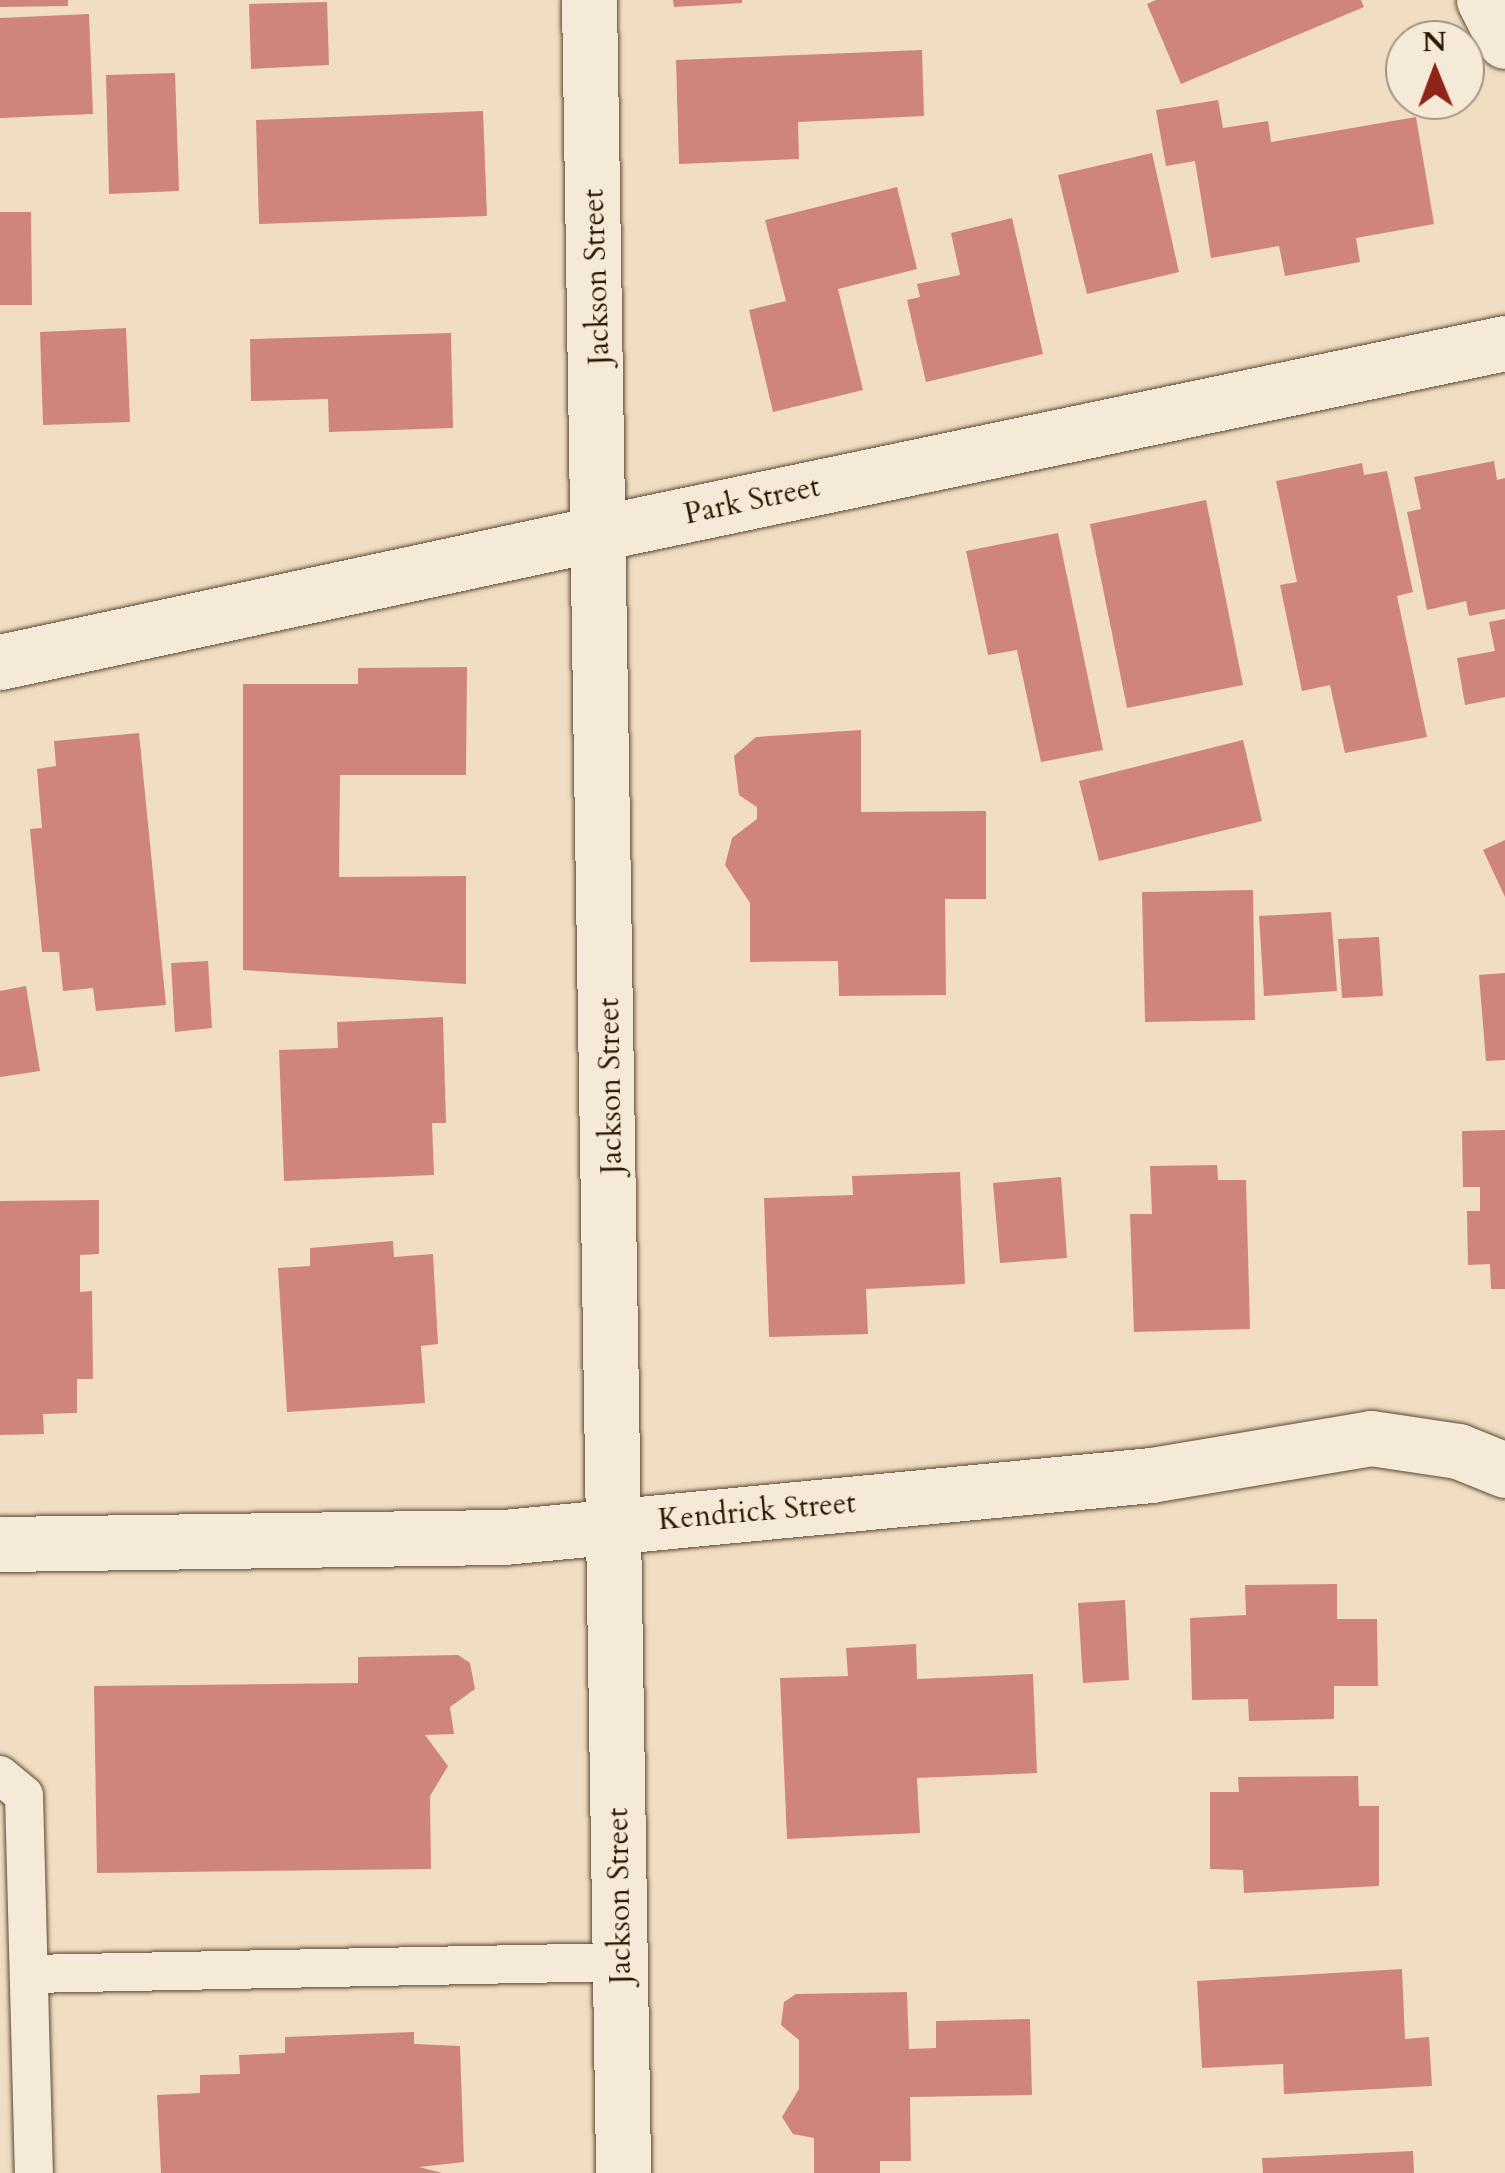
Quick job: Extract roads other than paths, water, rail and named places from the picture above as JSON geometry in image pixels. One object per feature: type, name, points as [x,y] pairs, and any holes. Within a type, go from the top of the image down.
[{"type":"main road","name":"Jackson Street","points":[[589,0],[604,532],[623,2173]]},
{"type":"main road","points":[[1484,0],[1505,41]]},
{"type":"main road","name":"Park Street","points":[[0,662],[1505,343]]},
{"type":"main road","name":"Kendrick Street","points":[[0,1544],[504,1537],[1150,1475],[1370,1438],[1458,1450],[1505,1470]]},
{"type":"lane","points":[[0,1775],[24,1795],[34,2173]]},
{"type":"lane","points":[[29,1974],[620,1962]]}]
